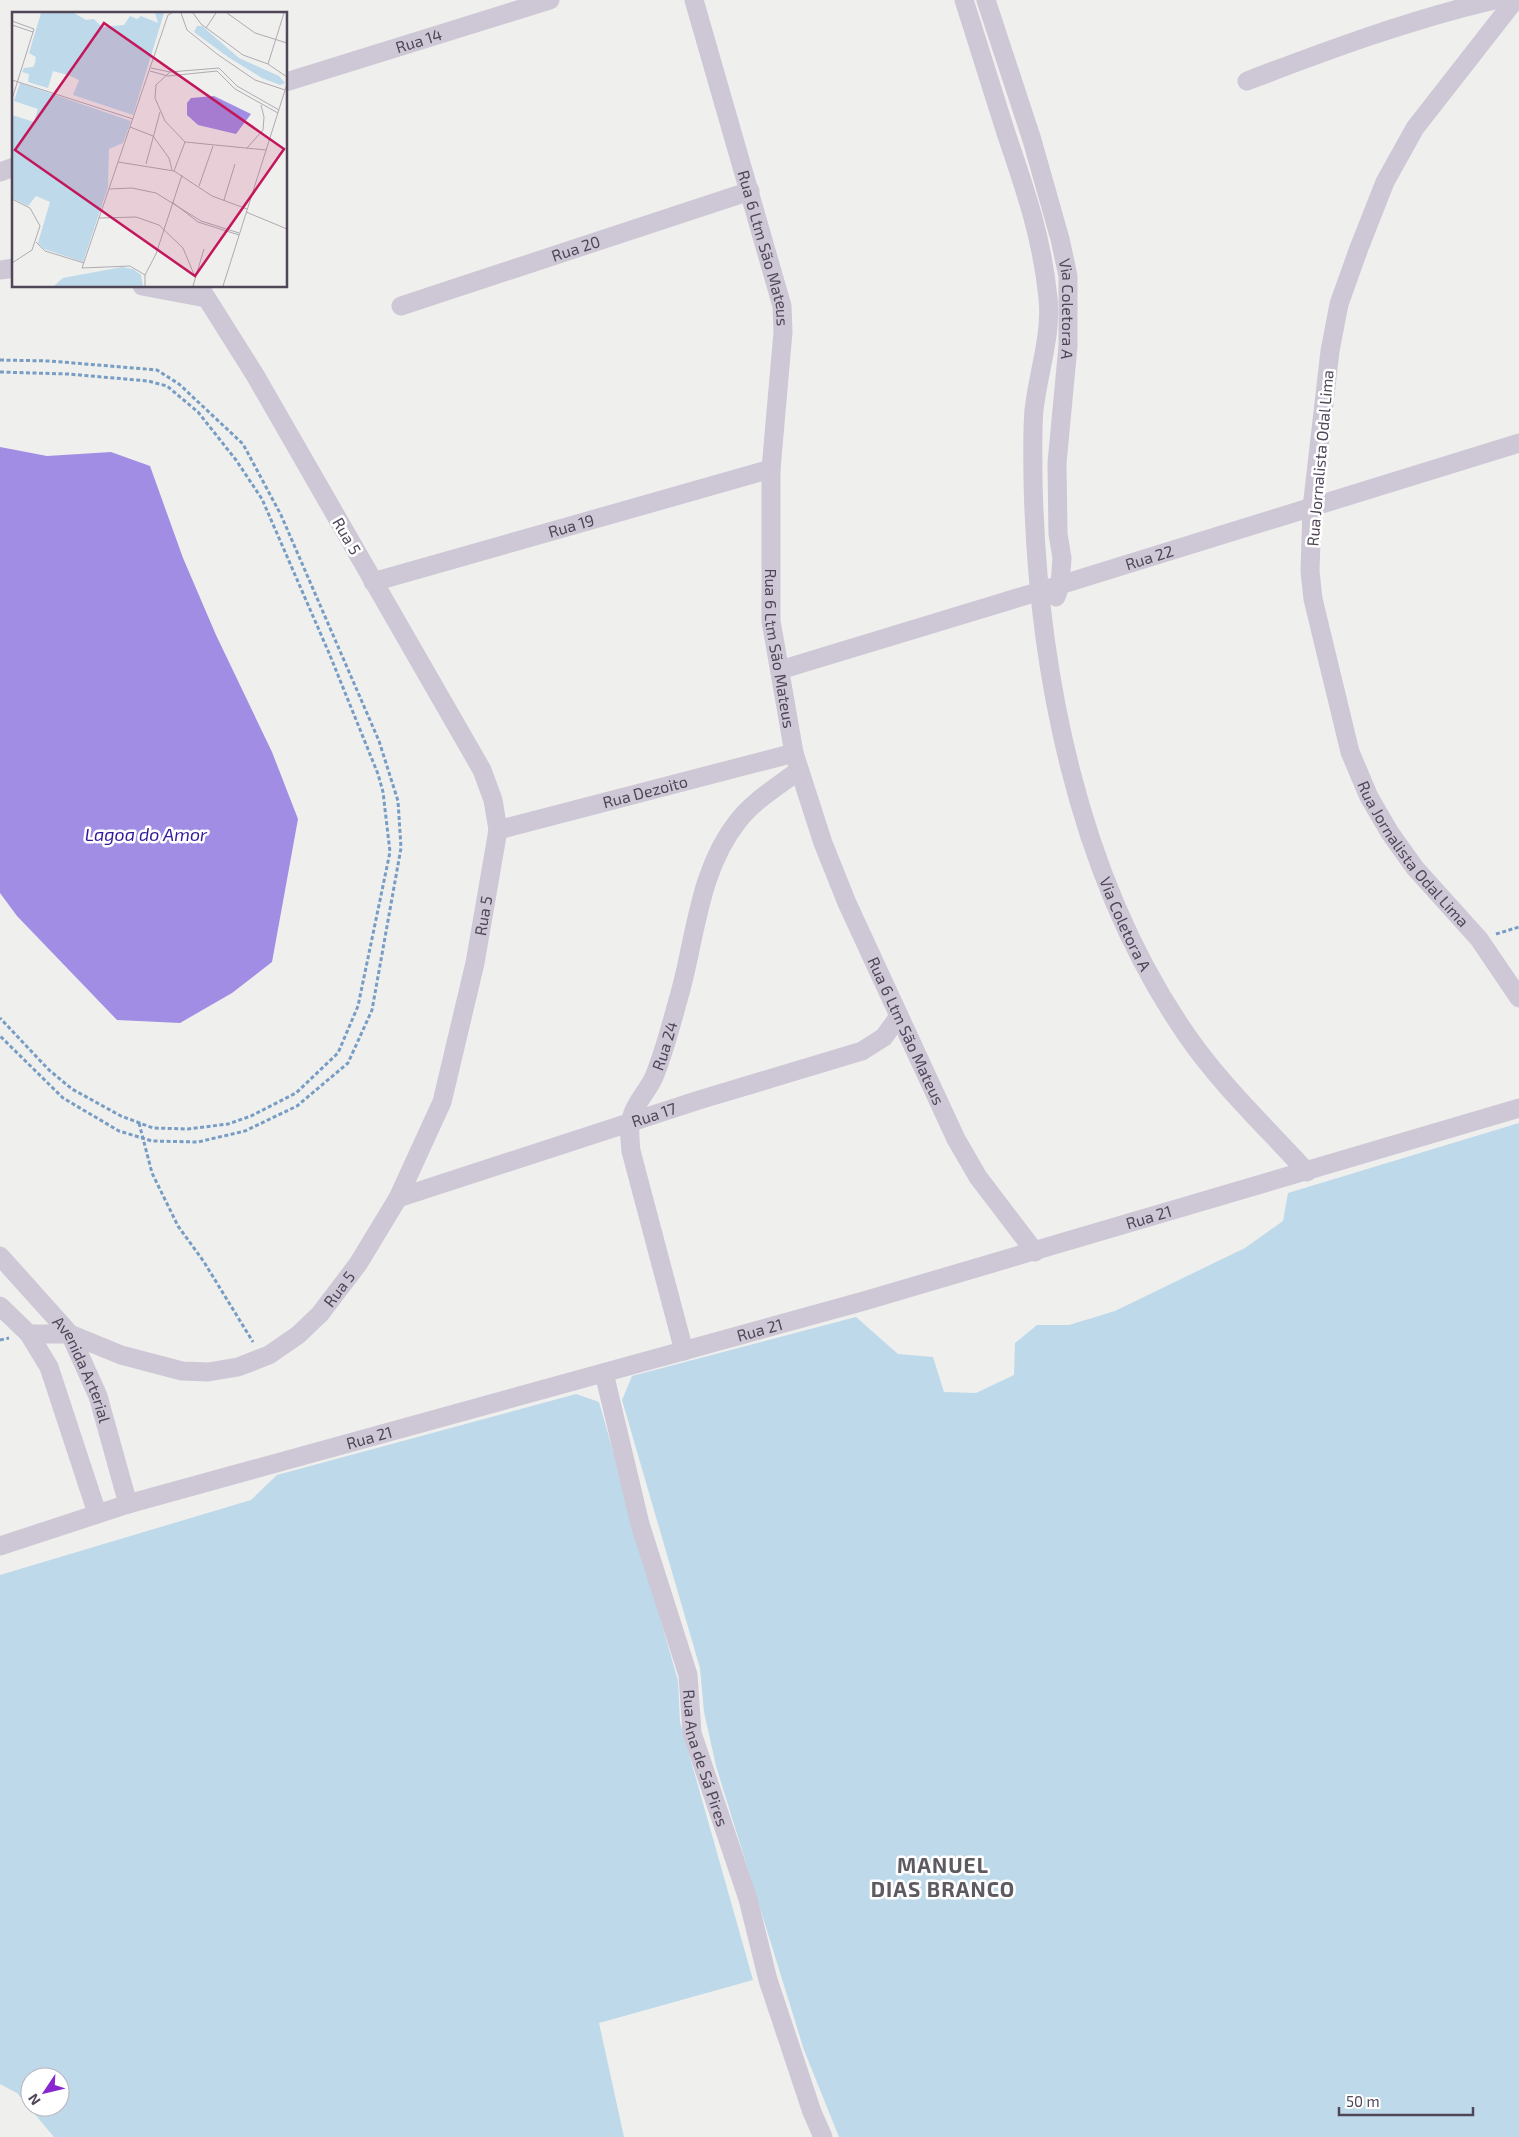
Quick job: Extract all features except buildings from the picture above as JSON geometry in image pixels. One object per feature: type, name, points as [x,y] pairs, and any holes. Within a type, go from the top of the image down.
[{"type":"street","name":"Rua 14","points":[[288,81],[550,0]]},
{"type":"street","name":"Rua 6 Ltm São Mateus","points":[[694,0],[782,306],[784,332],[771,469],[771,621],[797,762],[823,843],[847,903],[965,1156],[978,1177],[1035,1252]]},
{"type":"street","name":"Via Coletora A","points":[[964,0],[1037,224],[1048,296],[1049,321],[1034,412],[1033,479],[1040,591],[1060,726],[1071,774],[1106,877],[1137,950],[1159,991],[1202,1056],[1307,1172]]},
{"type":"street","name":"Via Coletora A","points":[[986,0],[1032,140],[1068,276],[1068,346],[1057,463],[1058,534],[1062,558],[1060,586],[1045,626]]},
{"type":"street","points":[[1247,81],[1403,25],[1494,0]]},
{"type":"street","name":"Rua Jornalista Odal Lima","points":[[1515,0],[1415,128],[1385,182],[1339,304],[1330,352],[1312,508],[1310,571],[1313,598],[1350,752],[1358,773],[1390,833],[1415,868],[1479,940],[1519,998]]},
{"type":"street","points":[[0,172],[12,168]]},
{"type":"street","name":"Rua 20","points":[[401,306],[750,191]]},
{"type":"street","points":[[162,288],[202,292]]},
{"type":"street","name":"Rua 5","points":[[70,1334],[121,1355],[182,1371],[208,1372],[238,1367],[263,1357],[298,1334],[320,1314],[358,1264],[398,1198],[435,1117],[450,1072],[475,963],[498,830],[493,800],[482,770],[255,375],[202,292]]},
{"type":"street","name":"Rua 22","points":[[780,670],[1060,586],[1519,443]]},
{"type":"street","name":"Rua 19","points":[[373,582],[771,469]]},
{"type":"street","name":"Rua Dezoito","points":[[498,830],[797,762]]},
{"type":"street","name":"Rua 24","points":[[684,1350],[631,1151],[631,1122],[633,1114],[653,1078],[660,1059],[692,946],[700,902],[713,864],[737,822],[797,762]]},
{"type":"street","name":"Rua 17","points":[[398,1198],[631,1122],[862,1051],[884,1037],[899,1016]]},
{"type":"street","name":"Rua 21","points":[[0,1546],[128,1504],[1035,1252],[1519,1108]]},
{"type":"street","name":"Avenida Arterial","points":[[0,1256],[70,1334],[98,1396],[128,1504]]},
{"type":"street","name":"Avenida Arterial","points":[[0,1306],[29,1334],[48,1367],[58,1389],[98,1513]]},
{"type":"street","points":[[29,1334],[70,1334]]},
{"type":"street","name":"Rua Ana de Sá Pires","points":[[604,1373],[640,1524],[688,1675],[692,1733],[748,1899],[768,1980],[812,2112],[823,2137]]},
{"type":"path","points":[[0,360],[50,361],[157,370],[179,384],[243,444],[281,515],[379,741],[398,801],[401,848],[372,1010],[348,1063],[297,1106],[244,1131],[198,1142],[152,1141],[119,1131],[63,1098],[0,1036]]},
{"type":"path","points":[[0,372],[68,374],[148,381],[167,386],[198,412],[236,460],[262,499],[330,652],[383,792],[390,852],[358,1006],[338,1053],[296,1093],[251,1116],[228,1124],[188,1129],[153,1128],[139,1123],[91,1101],[72,1089],[49,1070],[0,1018]]},
{"type":"path","points":[[139,1123],[152,1173],[178,1226],[204,1262],[263,1357]]},
{"type":"shaded area","points":[[1519,1123],[1519,2137],[839,2137],[804,2050],[716,1766],[704,1712],[700,1668],[622,1400],[632,1376],[856,1317],[898,1354],[933,1357],[944,1392],[976,1393],[1014,1375],[1015,1343],[1037,1325],[1069,1325],[1115,1311],[1245,1248],[1283,1221],[1288,1193]]},
{"type":"shaded area","points":[[576,1394],[599,1402],[678,1681],[680,1722],[753,1980],[599,2023],[624,2137],[54,2137],[37,2117],[70,2117],[70,2067],[20,2067],[20,2097],[0,2084],[0,1575],[251,1500],[277,1475]]},
{"type":"water","name":"Lagoa do Amor","points":[[0,447],[47,456],[111,452],[150,466],[183,558],[216,635],[272,752],[298,819],[272,962],[232,993],[180,1023],[117,1020],[17,916],[0,893]]},
{"type":"district","name":"MANUEL DIAS BRANCO","points":[[943,1878]]}]
